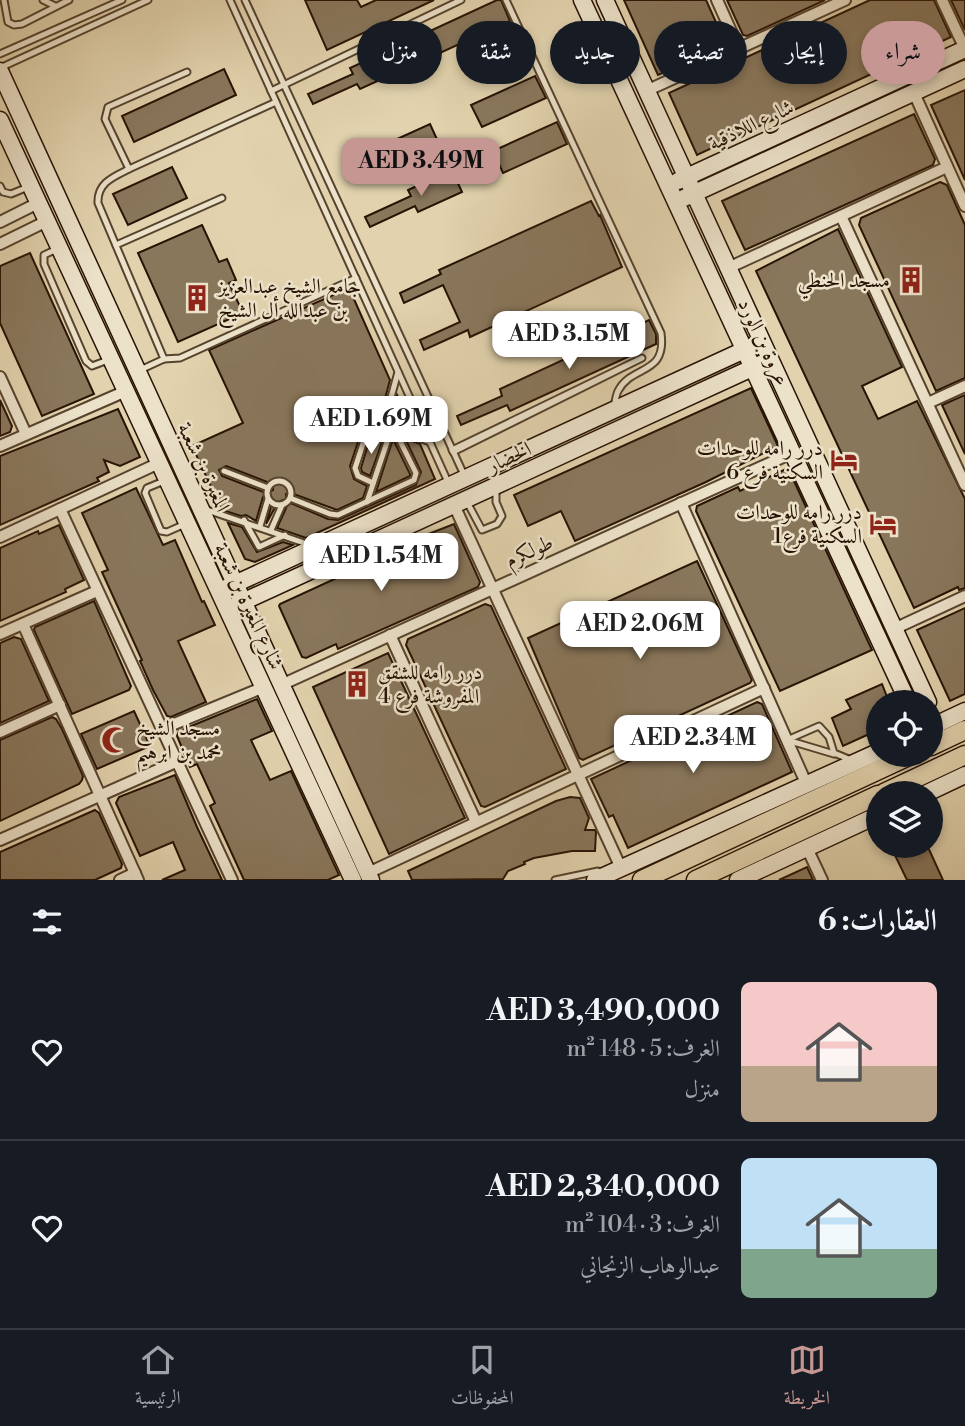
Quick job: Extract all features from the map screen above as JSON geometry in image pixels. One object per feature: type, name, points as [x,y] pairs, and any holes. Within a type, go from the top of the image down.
[{"type":"main road","points":[[943,735],[961,719]]},
{"type":"main road","points":[[910,781],[965,755]]},
{"type":"main road","points":[[642,880],[885,767]]},
{"type":"main road","points":[[696,880],[866,801]]},
{"type":"street","name":"عروة بن الورد","points":[[582,0],[902,690]]},
{"type":"street","name":"عروة بن الورد","points":[[605,0],[922,690]]},
{"type":"street","points":[[717,0],[726,21]]},
{"type":"street","points":[[747,45],[845,0]]},
{"type":"street","points":[[942,0],[965,49]]},
{"type":"street","name":"شارع اللاذقية","points":[[668,186],[965,49]]},
{"type":"street","name":"المغيرة بن شعبة","points":[[0,69],[281,685],[364,878]]},
{"type":"street","name":"شارع اللاذقية","points":[[676,202],[965,69]]},
{"type":"street","points":[[646,91],[662,84]]},
{"type":"street","points":[[914,93],[965,206]]},
{"type":"street","name":"شارع المغيرة بن شعبة","points":[[2,131],[47,221],[264,687],[364,878]]},
{"type":"street","points":[[728,268],[947,167]]},
{"type":"street","points":[[0,222],[38,203]]},
{"type":"street","points":[[841,216],[965,485]]},
{"type":"street","points":[[1,240],[47,221]]},
{"type":"street","name":"الخضار","points":[[219,591],[762,342]]},
{"type":"street","name":"الخضار","points":[[228,609],[770,360]]},
{"type":"street","points":[[0,377],[26,434]]},
{"type":"street","points":[[928,403],[965,386]]},
{"type":"street","points":[[0,446],[126,391]]},
{"type":"street","name":"طولكرم","points":[[281,685],[792,453]]},
{"type":"street","points":[[0,537],[159,463]]},
{"type":"street","points":[[460,502],[492,589],[621,868]]},
{"type":"street","points":[[681,503],[806,783]]},
{"type":"street","points":[[61,509],[232,880]]},
{"type":"street","points":[[0,634],[97,591]]},
{"type":"street","points":[[894,629],[965,596]]},
{"type":"street","points":[[23,624],[137,877],[120,880]]},
{"type":"street","points":[[390,635],[476,822]]},
{"type":"street","points":[[162,729],[264,687]]},
{"type":"street","points":[[364,878],[476,822],[764,688]]},
{"type":"street","points":[[0,732],[60,705]]},
{"type":"street","points":[[943,714],[961,719]]},
{"type":"street","points":[[943,724],[961,719]]},
{"type":"street","points":[[595,880],[866,758]]},
{"type":"street","points":[[0,840],[178,761]]},
{"type":"street","points":[[943,785],[965,775]]},
{"type":"street","points":[[738,880],[866,821]]},
{"type":"street","points":[[807,848],[822,880]]},
{"type":"lane","points":[[4,0],[6,17],[8,22],[14,25],[22,24],[69,0]]},
{"type":"lane","points":[[43,0],[55,6]]},
{"type":"lane","points":[[0,54],[121,0],[124,11]]},
{"type":"lane","points":[[0,69],[148,0]]},
{"type":"lane","points":[[230,0],[450,485]]},
{"type":"lane","points":[[245,0],[465,478]]},
{"type":"lane","points":[[271,91],[461,0]]},
{"type":"lane","points":[[506,0],[661,333],[662,344],[656,362],[624,383],[612,410]]},
{"type":"lane","points":[[129,169],[105,119],[108,107],[187,72]]},
{"type":"lane","points":[[164,359],[98,203],[98,195],[109,179],[276,102]]},
{"type":"lane","points":[[315,188],[329,183]]},
{"type":"lane","points":[[0,186],[2,192],[11,194],[30,186]]},
{"type":"lane","points":[[116,245],[222,198]]},
{"type":"lane","points":[[59,248],[44,255],[44,264],[86,361],[92,366],[111,359]]},
{"type":"lane","points":[[138,371],[164,359],[180,358],[356,278]]},
{"type":"lane","points":[[368,306],[383,300]]},
{"type":"lane","points":[[452,451],[642,358],[452,451]]},
{"type":"lane","points":[[387,412],[398,372]]},
{"type":"lane","points":[[290,498],[334,515],[416,477],[394,429],[393,418],[387,412],[379,412],[372,417],[355,468],[358,476],[373,483]]},
{"type":"lane","points":[[370,429],[377,437],[389,436]]},
{"type":"lane","points":[[394,429],[430,442]]},
{"type":"lane","points":[[367,502],[389,436],[394,429]]},
{"type":"lane","points":[[433,450],[449,443]]},
{"type":"lane","points":[[224,471],[268,488]]},
{"type":"lane","points":[[167,480],[147,488],[145,492],[161,531],[167,532],[187,522]]},
{"type":"lane","points":[[260,526],[268,499],[268,488],[276,481],[284,482],[291,491],[290,498],[282,505],[271,530]]},
{"type":"lane","points":[[460,502],[482,530],[497,524],[502,516],[496,502],[496,486]]},
{"type":"lane","points":[[268,499],[274,505],[282,505]]},
{"type":"lane","points":[[200,508],[244,520],[316,547]]},
{"type":"lane","points":[[244,520],[259,547],[285,535]]},
{"type":"lane","points":[[787,740],[819,726],[829,737],[837,755]]},
{"type":"lane","points":[[787,740],[857,762]]},
{"type":"lane","points":[[555,880],[621,868]]},
{"type":"building","points":[[305,0],[357,0],[361,7],[376,0],[434,0],[389,21],[357,21],[357,36],[327,50]]},
{"type":"building","points":[[497,0],[501,0],[510,21],[456,21],[456,46],[442,52],[442,25]]},
{"type":"building","points":[[624,0],[706,0],[715,21],[654,21],[654,66],[640,35],[640,21],[634,21]]},
{"type":"building","points":[[727,0],[825,0],[780,21],[761,21],[761,30],[747,36],[747,21],[737,21]]},
{"type":"building","points":[[870,0],[934,0],[944,21],[861,21],[861,79],[697,155],[669,93],[688,84],[747,84],[747,57],[761,50],[761,84],[847,84],[847,21],[825,21]]},
{"type":"building","points":[[951,0],[965,0],[965,30]]},
{"type":"building","points":[[945,24],[951,37],[945,40]]},
{"type":"building","points":[[357,65],[357,84],[313,104],[308,94],[353,74],[350,68]]},
{"type":"building","points":[[224,69],[236,95],[134,142],[122,116]]},
{"type":"building","points":[[536,78],[546,98],[482,127],[471,105],[517,84],[536,84]]},
{"type":"building","points":[[357,84],[371,84],[360,89]]},
{"type":"building","points":[[965,90],[965,180],[931,105]]},
{"type":"building","points":[[914,114],[935,159],[933,165],[745,250],[722,201]]},
{"type":"building","points":[[557,122],[567,144],[503,173],[493,151]]},
{"type":"building","points":[[430,124],[440,146],[396,166],[393,160],[349,181],[345,171],[389,151],[386,144]]},
{"type":"building","points":[[172,167],[187,198],[128,225],[113,194]]},
{"type":"building","points":[[452,170],[462,192],[418,212],[415,206],[370,227],[365,217],[411,196],[408,190]]},
{"type":"building","points":[[940,182],[947,185],[965,225],[965,378],[936,391],[859,225],[861,218]]},
{"type":"building","points":[[591,201],[600,215],[622,267],[470,337],[468,330],[424,350],[420,340],[460,322],[443,285],[404,303],[400,293],[441,274],[439,270]]},
{"type":"building","name":"جامع الشيخ عبدالعزيز بن عبدالله أل الشيخ","points":[[202,225],[219,262],[227,259],[236,280],[229,283],[243,313],[178,342],[138,253]]},
{"type":"building","points":[[838,229],[902,367],[862,386],[878,419],[917,401],[965,499],[965,588],[959,590],[958,587],[914,608],[756,271]]},
{"type":"building","points":[[30,253],[94,394],[42,416],[0,323],[0,266]]},
{"type":"building","points":[[349,288],[390,380],[383,406],[375,408],[367,415],[350,466],[354,479],[367,486],[363,498],[337,510],[291,493],[286,494],[286,501],[328,519],[338,520],[416,485],[421,472],[405,438],[420,444],[435,479],[306,538],[277,528],[287,506],[283,500],[278,502],[266,524],[273,500],[270,494],[263,497],[256,521],[246,515],[222,510],[192,446],[243,423],[209,350]],"holes":[[[226,466],[270,483],[273,490],[266,493],[222,476],[219,470]]]},
{"type":"building","points":[[649,320],[656,334],[656,344],[510,411],[507,405],[461,425],[457,416],[502,396],[500,389]]},
{"type":"building","points":[[751,388],[778,446],[575,541],[561,511],[528,526],[514,495]]},
{"type":"building","points":[[397,395],[413,430],[399,425],[393,411]]},
{"type":"building","points":[[965,395],[965,454],[942,405]]},
{"type":"building","points":[[0,400],[12,426],[10,432],[0,436]]},
{"type":"building","points":[[118,409],[140,457],[120,466],[104,460],[109,472],[97,478],[99,481],[0,525],[0,456]]},
{"type":"building","points":[[382,417],[387,419],[387,429],[382,431],[377,429],[375,424],[377,419]]},
{"type":"building","points":[[370,438],[382,442],[370,476],[362,472],[361,468]]},
{"type":"building","points":[[393,439],[410,476],[376,492]]},
{"type":"building","points":[[788,468],[872,650],[780,691],[696,511],[697,506],[738,487],[740,491]]},
{"type":"building","points":[[136,488],[163,545],[175,540],[215,625],[178,641],[206,702],[171,717],[167,716],[140,661],[142,660],[102,572],[108,570],[82,513]]},
{"type":"building","points":[[228,523],[242,527],[257,552],[283,542],[293,545],[255,562],[245,559]]},
{"type":"building","points":[[454,524],[480,582],[478,587],[338,649],[336,644],[306,658],[302,657],[280,604],[400,549],[413,540]]},
{"type":"building","points":[[59,525],[84,580],[65,589],[66,592],[0,621],[0,548]]},
{"type":"building","points":[[697,561],[752,680],[583,760],[579,758],[528,638]]},
{"type":"building","points":[[94,601],[131,686],[129,690],[72,714],[34,630],[35,627]]},
{"type":"building","points":[[485,604],[491,606],[566,769],[485,807],[481,806],[406,645],[408,639]]},
{"type":"building","points":[[965,608],[965,694],[950,701],[917,630]]},
{"type":"building","points":[[14,637],[21,639],[49,701],[0,723],[0,643]]},
{"type":"building","points":[[388,653],[465,818],[389,854],[313,687]]},
{"type":"building","points":[[882,684],[884,690],[868,690]]},
{"type":"building","points":[[866,691],[866,735],[843,746],[832,718],[851,709],[846,700]]},
{"type":"building","points":[[257,699],[272,731],[251,740],[270,780],[291,771],[339,875],[328,880],[244,880],[210,806],[215,803],[197,764],[190,767],[177,736],[179,731]]},
{"type":"building","points":[[757,702],[762,704],[792,772],[628,848],[613,815],[609,817],[591,779]]},
{"type":"building","name":"مسجد الشيخ محمد بن ابرهيم","points":[[134,711],[150,746],[97,769],[81,734]]},
{"type":"building","points":[[52,717],[62,729],[83,776],[82,780],[79,784],[0,821],[0,740]]},
{"type":"building","points":[[175,775],[222,880],[162,880],[185,870],[173,842],[140,856],[116,803],[119,797]]},
{"type":"building","points":[[570,797],[580,798],[589,818],[585,830],[596,832],[595,851],[572,851],[534,858],[508,871],[503,879],[412,880],[408,871],[556,801]]},
{"type":"building","points":[[95,810],[99,813],[122,864],[121,868],[95,880],[0,880],[0,852]]},
{"type":"building","points":[[896,858],[933,858],[943,880],[907,880]]},
{"type":"building","points":[[807,867],[813,880],[779,880]]},
{"type":"place","name":"مسجد الحنطي","points":[[911,280]]},
{"type":"place","name":"جامع الشيخ عبدالعزيز بن عبدالله أل الشيخ","points":[[197,298]]},
{"type":"place","name":"درر رامه للوحدات السكنية فرع 6","points":[[844,460]]},
{"type":"place","name":"درر رامه للوحدات السكنية فرع1","points":[[883,524]]},
{"type":"place","name":"درر رامه للشقق المفروشة فرع 4","points":[[357,684]]},
{"type":"place","name":"مسجد الشيخ محمد بن ابرهيم","points":[[115,740]]}]
